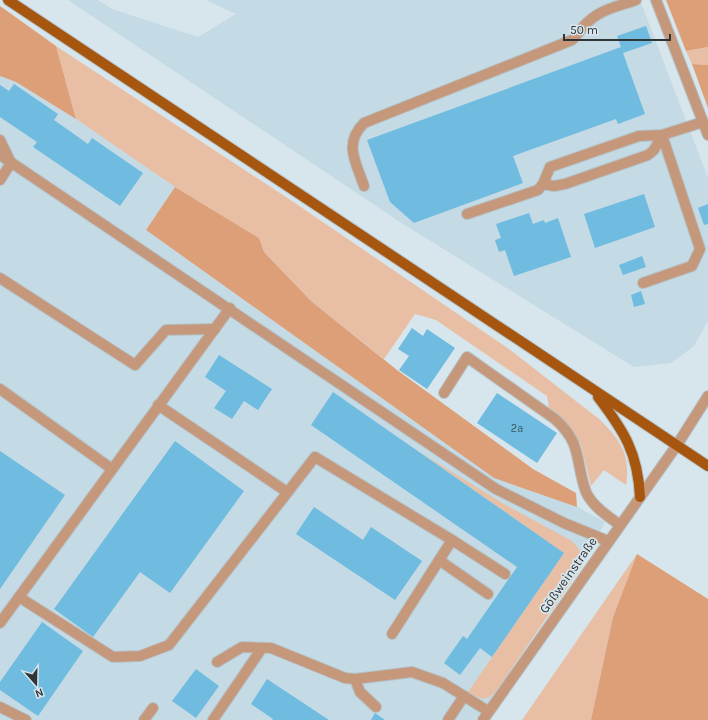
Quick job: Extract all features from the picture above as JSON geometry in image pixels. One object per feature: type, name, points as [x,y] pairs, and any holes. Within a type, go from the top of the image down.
[{"type":"main road","points":[[8,0],[708,466]]},
{"type":"main road","points":[[591,389],[618,424],[633,453],[639,477],[640,497]]},
{"type":"street","points":[[364,186],[352,148],[352,139],[357,130],[364,123],[572,40],[580,33],[587,22],[599,13],[636,0]]},
{"type":"street","points":[[656,0],[708,135]]},
{"type":"street","points":[[467,214],[538,190],[543,184],[550,167],[639,136],[662,135],[703,122]]},
{"type":"street","points":[[543,184],[554,186],[566,184],[648,155],[654,150],[662,135]]},
{"type":"street","points":[[643,283],[692,266],[700,249],[662,135]]},
{"type":"street","points":[[0,140],[11,163]]},
{"type":"street","points":[[0,155],[230,308],[496,489],[564,523],[608,541]]},
{"type":"street","points":[[0,180],[11,163]]},
{"type":"street","points":[[0,278],[135,365],[166,330],[215,329]]},
{"type":"street","points":[[0,623],[230,308]]},
{"type":"street","points":[[444,394],[467,358],[555,419],[565,428],[573,440],[587,493],[598,507],[620,525]]},
{"type":"street","points":[[1,391],[112,469]]},
{"type":"street","name":"Gößweinstraße","points":[[486,716],[608,541],[677,446],[708,396]]},
{"type":"street","points":[[158,405],[287,492]]},
{"type":"street","points":[[19,598],[113,657],[140,656],[169,645],[315,456],[505,574]]},
{"type":"street","points":[[392,634],[452,540]]},
{"type":"street","points":[[439,560],[488,594]]},
{"type":"street","points":[[217,662],[242,647],[271,648],[329,673],[355,679],[412,672],[443,683],[464,696],[486,716]]},
{"type":"street","points":[[213,720],[262,648]]},
{"type":"street","points":[[355,679],[360,692],[376,707]]},
{"type":"street","points":[[448,720],[464,696]]},
{"type":"street","points":[[0,707],[26,720]]},
{"type":"street","points":[[144,720],[153,708]]},
{"type":"shaded area","points":[[68,0],[98,0],[112,9],[198,37],[236,14],[206,0],[640,0],[708,178],[708,321],[694,346],[671,363],[634,367],[400,222]]},
{"type":"shaded area","points":[[666,0],[708,0],[708,47],[686,51]]},
{"type":"shaded area","points":[[0,6],[56,46],[76,119],[16,82],[0,76]]},
{"type":"shaded area","points":[[56,46],[295,203],[509,349],[599,419],[613,434],[625,456],[627,465],[626,485],[604,470],[591,486],[581,445],[569,426],[549,408],[547,396],[436,320],[415,314],[384,359],[311,301],[264,252],[259,238],[175,187],[76,119]]},
{"type":"shaded area","points":[[708,47],[708,65],[692,64],[686,51]]},
{"type":"shaded area","points":[[692,64],[708,65],[708,108]]},
{"type":"shaded area","points":[[0,76],[16,82],[76,119],[175,187],[146,230],[494,478],[577,507],[605,522],[582,566],[476,720],[0,720]]},
{"type":"shaded area","points":[[175,187],[259,238],[264,252],[311,301],[397,370],[533,469],[576,493],[577,507],[494,478],[146,230]]},
{"type":"shaded area","points":[[418,451],[504,504],[572,541],[583,554],[584,559],[582,566],[497,690],[487,698],[480,698],[468,692],[564,553]]},
{"type":"shaded area","points":[[637,554],[613,617],[591,720],[522,720]]},
{"type":"shaded area","points":[[637,554],[708,599],[708,720],[591,720],[613,617]]},
{"type":"building","points":[[646,26],[652,43],[623,53],[645,114],[618,124],[616,119],[513,156],[523,183],[414,223],[390,202],[367,140],[621,47],[617,36]]},
{"type":"building","points":[[14,84],[58,114],[54,120],[88,144],[92,138],[143,173],[120,206],[33,147],[37,142],[0,117],[0,85],[9,91]]},
{"type":"building","points":[[644,194],[655,227],[595,248],[584,214]]},
{"type":"building","points":[[708,204],[708,224],[704,225],[698,208]]},
{"type":"building","points":[[529,213],[533,224],[544,220],[545,223],[558,218],[571,257],[514,276],[505,250],[499,252],[495,240],[501,238],[496,224]]},
{"type":"building","points":[[642,256],[646,267],[623,275],[619,265]]},
{"type":"building","points":[[641,291],[645,304],[634,307],[631,295]]},
{"type":"building","points":[[412,328],[423,336],[427,329],[455,348],[427,389],[399,370],[409,356],[398,349]]},
{"type":"building","points":[[219,355],[272,389],[258,410],[244,401],[232,419],[214,408],[226,391],[205,377]]},
{"type":"building","points":[[333,392],[564,553],[492,657],[480,648],[460,675],[444,663],[463,636],[467,639],[517,567],[311,425]]},
{"type":"building","points":[[497,393],[557,433],[537,463],[477,423]]},
{"type":"building","points":[[175,441],[244,491],[170,593],[140,572],[93,637],[54,609]]},
{"type":"building","points":[[0,451],[65,495],[0,589]]},
{"type":"building","points":[[314,507],[363,540],[371,527],[422,561],[395,600],[296,534]]},
{"type":"building","points":[[42,622],[83,651],[38,716],[0,690],[0,682]]},
{"type":"building","points":[[196,669],[219,686],[196,718],[172,701]]},
{"type":"building","points":[[267,679],[329,720],[272,720],[273,719],[251,704]]},
{"type":"building","points":[[375,713],[385,720],[371,720]]}]
